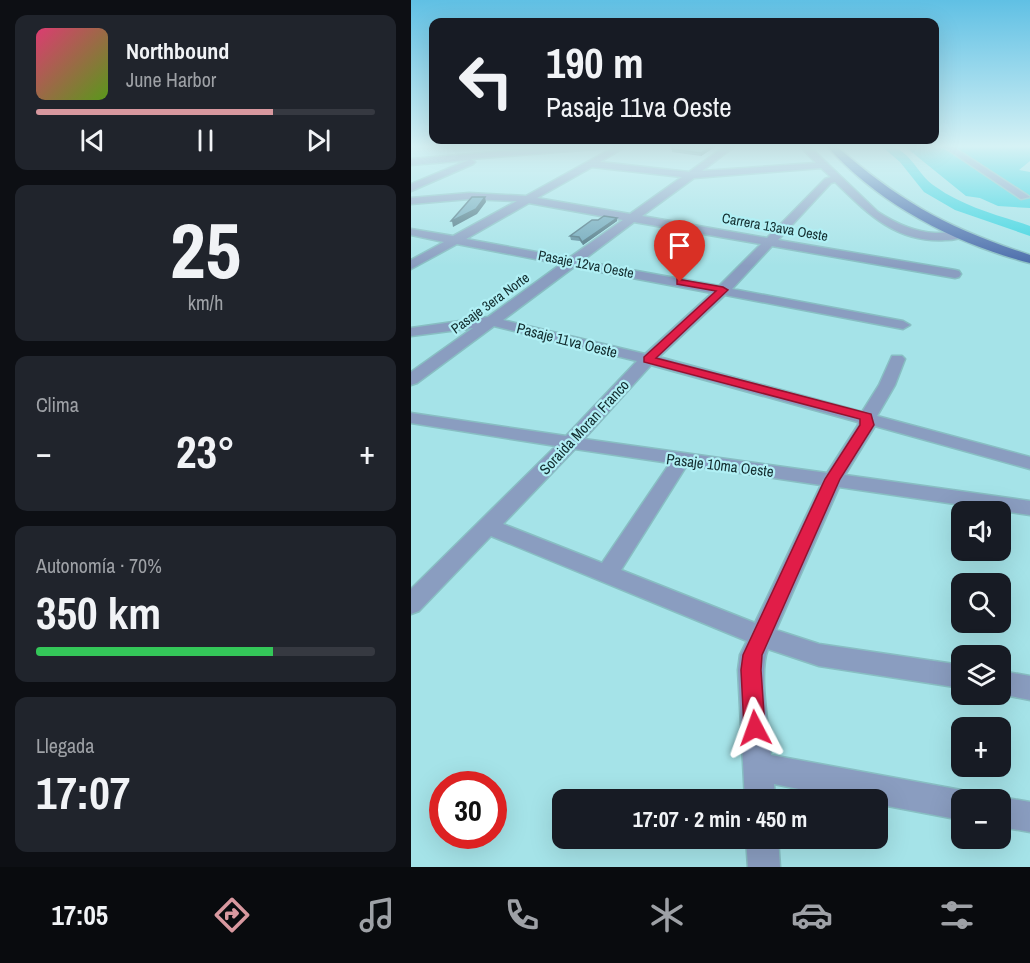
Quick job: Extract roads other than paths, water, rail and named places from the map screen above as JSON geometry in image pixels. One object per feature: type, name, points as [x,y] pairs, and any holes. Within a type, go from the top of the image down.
[{"type":"main road","points":[[881,185],[905,205],[961,234],[1010,249],[1030,252]]},
{"type":"main road","points":[[885,185],[932,216],[1030,259]]},
{"type":"street","points":[[411,265],[552,185]]},
{"type":"street","name":"Pasaje 3era Norte","points":[[411,380],[677,185]]},
{"type":"street","name":"Soraida Moran Franco","points":[[411,604],[570,443],[648,359],[723,290],[824,185]]},
{"type":"street","points":[[845,185],[874,214],[896,227],[938,238],[961,234]]},
{"type":"street","points":[[1007,185],[1025,197]]},
{"type":"street","name":"Carrera 13ava Oeste","points":[[411,201],[489,196],[528,199],[955,274]]},
{"type":"street","name":"Pasaje 12va Oeste","points":[[411,232],[903,325]]},
{"type":"street","points":[[411,332],[491,321]]},
{"type":"street","name":"Pasaje 11va Oeste","points":[[491,321],[648,359],[887,422],[1030,463]]},
{"type":"street","points":[[759,789],[751,670],[753,655],[833,479],[867,425],[867,417],[887,385],[897,359]]},
{"type":"street","name":"Pasaje 10ma Oeste","points":[[411,418],[681,460],[833,479],[1030,508]]},
{"type":"street","points":[[607,574],[681,460]]},
{"type":"street","points":[[488,526],[761,636],[819,655],[951,675]]},
{"type":"street","points":[[1011,685],[1030,688]]},
{"type":"street","points":[[757,767],[951,803]]},
{"type":"street","points":[[1011,814],[1030,817]]},
{"type":"street","points":[[763,849],[764,867]]},
{"type":"water","points":[[953,185],[1030,185],[1030,208],[998,206],[980,198],[966,196]]},
{"type":"waterway","points":[[926,185],[960,207],[1030,231]]}]
